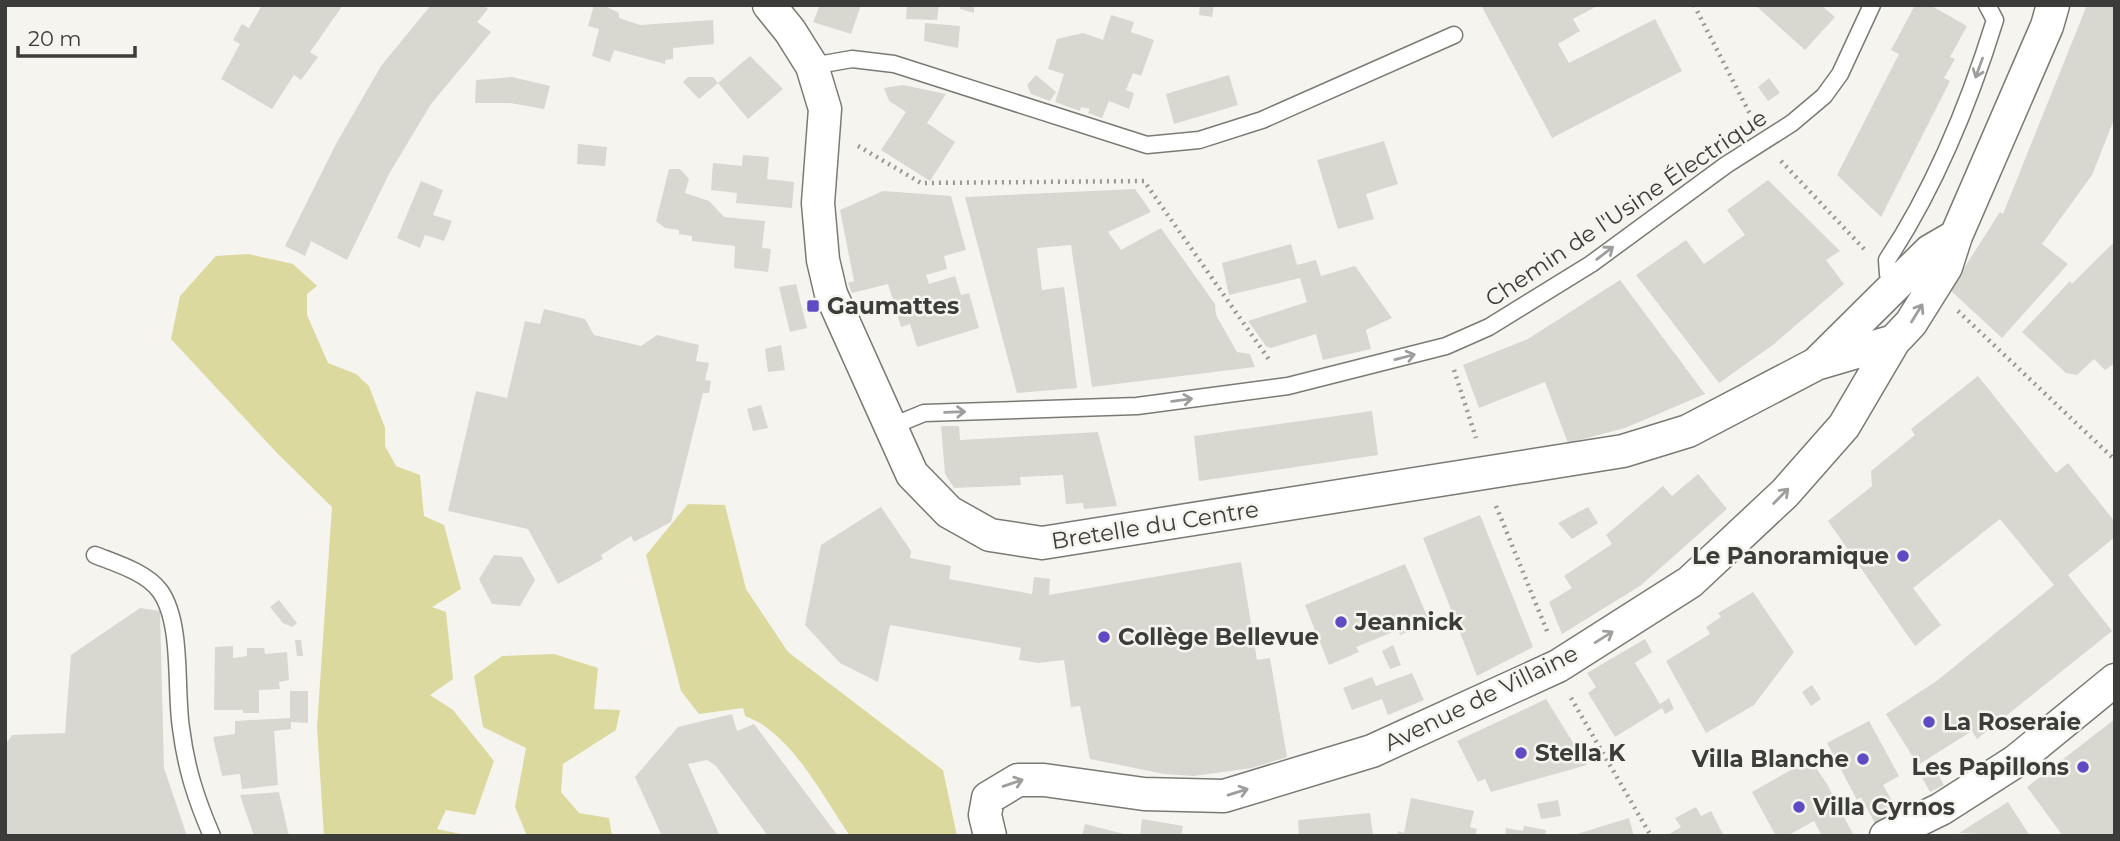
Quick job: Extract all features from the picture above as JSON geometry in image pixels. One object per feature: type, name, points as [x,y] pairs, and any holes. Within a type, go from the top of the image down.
[{"type":"street","name":"Bretelle du Centre","points":[[769,5],[813,66],[825,109],[818,202],[823,260],[831,294],[912,474],[949,512],[990,535],[1042,543],[1623,451],[1688,431],[1816,364]]},
{"type":"street","name":"Avenue de Villaine","points":[[990,836],[985,814],[988,798],[1018,779],[1044,779],[1144,794],[1224,796],[1372,751],[1558,666],[1690,582],[1785,493],[1844,426],[1894,341],[1911,323],[1946,267],[1956,236],[2047,26],[2053,5]]},
{"type":"street","points":[[1816,364],[1930,251],[1956,236]]},
{"type":"street","points":[[1816,364],[1894,341]]},
{"type":"street","points":[[1816,364],[1835,367],[1847,374],[1857,387],[1855,405]]},
{"type":"street","points":[[1886,836],[1941,809],[2016,761],[2115,680]]},
{"type":"lane","name":"Chemin de l'Usine Électrique","points":[[890,427],[924,413],[1137,406],[1288,386],[1446,346],[1489,327],[1591,264],[1657,214],[1793,124],[1824,96],[1840,74],[1872,5]]},
{"type":"lane","points":[[1895,287],[1888,274],[1887,260],[1948,151],[1996,20],[1987,5]]},
{"type":"lane","points":[[813,66],[852,59],[894,64],[1147,145],[1199,140],[1262,120],[1454,35]]},
{"type":"lane","points":[[95,555],[130,569],[160,591],[175,633],[180,726],[191,787],[212,836]]},
{"type":"path","points":[[1693,5],[1764,142],[1870,255]]},
{"type":"path","points":[[824,127],[921,183],[1144,181],[1288,386]]},
{"type":"path","points":[[1956,309],[2115,460]]},
{"type":"path","points":[[1446,346],[1479,446]]},
{"type":"path","points":[[1493,501],[1548,634]]},
{"type":"path","points":[[1569,695],[1651,836]]},
{"type":"shaded area","points":[[248,254],[293,264],[317,286],[307,294],[307,315],[328,363],[356,374],[369,386],[385,428],[385,446],[396,466],[420,475],[424,516],[444,525],[461,589],[432,607],[446,612],[453,679],[430,695],[453,710],[494,761],[475,815],[446,810],[437,829],[471,836],[324,836],[317,727],[332,507],[276,452],[171,339],[180,296],[216,256]]},
{"type":"shaded area","points":[[688,504],[725,505],[746,589],[788,652],[943,770],[957,836],[850,836],[805,767],[777,736],[762,724],[745,716],[743,708],[699,714],[681,691],[646,555]]},
{"type":"shaded area","points":[[554,654],[598,668],[594,709],[620,710],[616,730],[563,764],[561,792],[579,813],[609,818],[612,836],[527,836],[515,807],[526,748],[483,727],[474,676],[502,656]]},
{"type":"building","points":[[262,5],[343,5],[310,52],[318,57],[301,80],[294,75],[272,109],[221,79],[240,44],[233,40],[242,24],[249,28]]},
{"type":"building","points":[[431,5],[483,5],[488,9],[477,22],[491,32],[431,104],[389,174],[347,260],[311,241],[305,256],[285,246],[336,144],[381,66]]},
{"type":"building","points":[[594,5],[603,5],[619,13],[619,18],[640,25],[713,20],[714,44],[673,48],[673,59],[665,60],[665,64],[614,50],[610,62],[592,56],[599,29],[588,26]]},
{"type":"building","points":[[820,5],[861,5],[851,34],[813,22]]},
{"type":"building","points":[[907,5],[939,5],[937,20],[906,19]]},
{"type":"building","points":[[960,5],[974,5],[974,13],[960,9]]},
{"type":"building","points":[[1200,5],[1214,5],[1212,17],[1199,15]]},
{"type":"building","points":[[1481,5],[1599,5],[1573,19],[1580,31],[1558,44],[1569,63],[1655,19],[1682,71],[1552,138]]},
{"type":"building","points":[[1755,5],[1821,5],[1835,17],[1805,50]]},
{"type":"building","points":[[1915,5],[1930,5],[1967,26],[1950,57],[1955,59],[1944,78],[1950,81],[1881,217],[1837,175],[1899,54],[1891,50]]},
{"type":"building","points":[[2087,5],[2115,5],[2115,117],[2092,175],[2042,244],[2068,264],[2002,338],[1950,290],[2000,212],[2003,214]]},
{"type":"building","points":[[1111,15],[1134,22],[1131,32],[1154,40],[1141,76],[1133,73],[1126,90],[1134,93],[1129,109],[1109,101],[1102,118],[1088,113],[1090,109],[1081,107],[1080,111],[1055,102],[1064,74],[1048,69],[1057,39],[1083,33],[1103,40]]},
{"type":"building","points":[[925,23],[960,26],[958,48],[924,41]]},
{"type":"building","points":[[750,56],[783,89],[748,119],[718,83]]},
{"type":"building","points":[[1036,75],[1056,92],[1050,101],[1031,94],[1027,85]]},
{"type":"building","points":[[1229,75],[1238,105],[1174,124],[1166,94]]},
{"type":"building","points":[[512,77],[550,86],[544,109],[510,103],[475,103],[476,80]]},
{"type":"building","points":[[688,77],[713,77],[718,83],[699,99],[683,82]]},
{"type":"building","points":[[1769,78],[1780,93],[1768,101],[1758,87]]},
{"type":"building","points":[[903,85],[946,94],[927,123],[955,142],[930,181],[881,150],[906,112],[889,101],[884,88]]},
{"type":"building","points":[[1384,141],[1398,184],[1366,194],[1374,219],[1338,229],[1317,160]]},
{"type":"building","points":[[578,144],[607,147],[605,166],[577,164]]},
{"type":"building","points":[[743,155],[769,157],[767,179],[794,182],[792,208],[736,203],[737,193],[711,190],[713,163],[742,166]]},
{"type":"building","points":[[669,169],[680,169],[689,179],[685,193],[709,201],[724,217],[765,221],[762,248],[771,249],[768,272],[734,268],[735,246],[692,241],[692,236],[679,234],[679,230],[665,228],[656,221]]},
{"type":"building","points":[[1768,180],[1840,251],[1826,260],[1844,284],[1774,344],[1719,383],[1636,275],[1686,240],[1704,264],[1745,235],[1727,210]]},
{"type":"building","points":[[421,181],[443,190],[433,215],[452,221],[444,241],[425,235],[420,248],[397,238]]},
{"type":"building","points":[[1135,189],[1151,212],[1108,232],[1121,250],[1161,228],[1215,304],[1216,315],[1237,352],[1250,354],[1255,367],[1092,387],[1071,245],[1037,248],[1042,290],[1064,287],[1077,388],[1017,393],[965,197]]},
{"type":"building","points":[[883,191],[951,196],[966,250],[944,256],[947,269],[926,275],[929,284],[955,276],[961,295],[969,293],[979,328],[917,347],[910,324],[901,327],[888,284],[852,293],[848,283],[854,281],[840,210]]},
{"type":"building","points":[[2115,241],[2115,363],[2105,370],[2094,359],[2077,375],[2066,373],[2022,332],[2070,281],[2072,284]]},
{"type":"building","points":[[1291,244],[1297,265],[1316,260],[1321,276],[1355,266],[1392,318],[1366,330],[1371,349],[1323,360],[1316,334],[1271,348],[1266,346],[1248,321],[1307,302],[1300,278],[1229,295],[1222,263]]},
{"type":"building","points":[[1620,280],[1705,394],[1625,428],[1568,443],[1545,382],[1479,408],[1463,365],[1528,339]]},
{"type":"building","points":[[796,284],[807,328],[790,332],[779,287]]},
{"type":"building","points":[[544,309],[585,319],[594,335],[641,346],[657,335],[699,345],[696,361],[709,363],[705,380],[711,381],[709,393],[703,393],[671,522],[634,542],[631,536],[601,555],[603,559],[558,584],[528,529],[448,511],[476,391],[507,398],[525,321],[540,324]]},
{"type":"building","points":[[781,345],[785,370],[768,372],[765,349]]},
{"type":"building","name":"Le Panoramique","points":[[1978,376],[2056,473],[2068,463],[2115,522],[2115,537],[2068,575],[2112,631],[1977,739],[1972,731],[1918,765],[1886,714],[1938,680],[2054,585],[2000,519],[1913,588],[1941,625],[1915,646],[1828,521],[1872,486],[1871,471],[1915,435],[1911,429]]},
{"type":"building","points":[[761,405],[768,428],[753,431],[747,409]]},
{"type":"building","points":[[1372,411],[1378,455],[1199,481],[1194,436]]},
{"type":"building","points":[[941,426],[959,426],[960,440],[1098,432],[1117,506],[1084,509],[1083,503],[1066,504],[1063,475],[1020,477],[1021,485],[954,488],[945,474]]},
{"type":"building","points":[[1698,474],[1727,509],[1640,586],[1562,634],[1549,602],[1572,588],[1564,576],[1612,544],[1606,535],[1663,486],[1672,496]]},
{"type":"building","name":"Collège Bellevue","points":[[881,507],[911,551],[910,558],[951,566],[949,579],[1032,594],[1034,577],[1050,579],[1049,595],[1241,562],[1257,660],[1270,658],[1287,757],[1252,768],[1194,776],[1164,774],[1090,759],[1080,706],[1071,707],[1064,660],[1038,663],[1019,660],[1021,648],[890,625],[878,682],[840,663],[805,625],[821,545]]},
{"type":"building","points":[[1588,507],[1598,523],[1572,539],[1558,523]]},
{"type":"building","points":[[1480,515],[1533,647],[1477,676],[1423,538]]},
{"type":"building","points":[[494,555],[522,557],[535,580],[520,606],[492,604],[479,579]]},
{"type":"building","points":[[1405,564],[1430,623],[1400,635],[1398,630],[1356,647],[1359,652],[1329,665],[1305,605]]},
{"type":"building","points":[[1753,592],[1794,652],[1754,705],[1706,733],[1666,661],[1710,634],[1706,627],[1721,617],[1718,613]]},
{"type":"building","points":[[279,600],[297,623],[292,627],[283,623],[270,607]]},
{"type":"building","points":[[140,608],[160,611],[164,768],[187,836],[5,836],[5,745],[12,735],[65,733],[71,655]]},
{"type":"building","points":[[1645,639],[1652,652],[1635,663],[1660,704],[1669,698],[1674,709],[1665,714],[1662,708],[1615,737],[1588,693],[1596,687],[1587,673]]},
{"type":"building","points":[[295,640],[301,640],[303,656],[297,656]]},
{"type":"building","points":[[1393,645],[1401,665],[1390,669],[1382,651]]},
{"type":"building","points":[[233,646],[233,658],[247,656],[247,648],[264,648],[265,654],[287,652],[289,680],[279,682],[280,689],[259,690],[259,713],[214,710],[215,647]]},
{"type":"building","points":[[1412,673],[1424,700],[1388,715],[1382,699],[1352,710],[1343,688],[1372,677],[1376,686]]},
{"type":"building","points":[[1812,685],[1821,699],[1811,706],[1802,692]]},
{"type":"building","points":[[290,691],[308,691],[308,723],[291,722],[291,729],[274,731],[278,785],[242,789],[240,774],[222,776],[213,737],[235,734],[235,721],[290,718]]},
{"type":"building","name":"Stella K","points":[[1546,699],[1587,765],[1491,792],[1485,779],[1478,782],[1457,741]]},
{"type":"building","points":[[732,714],[737,731],[754,724],[838,836],[768,836],[716,766],[707,760],[688,764],[720,836],[662,836],[635,777],[678,727]]},
{"type":"building","name":"Les Papillons","points":[[2115,719],[2115,836],[2063,836],[2027,787]]},
{"type":"building","name":"Villa Blanche","points":[[1869,721],[1899,776],[1883,785],[1899,813],[1876,825],[1861,797],[1857,800],[1827,743]]},
{"type":"building","name":"Villa Cyrnos","points":[[1810,759],[1827,784],[1854,836],[1822,836],[1814,821],[1787,836],[1776,836],[1752,792]]},
{"type":"building","points":[[1934,766],[1944,785],[1930,792],[1920,774]]},
{"type":"building","points":[[279,792],[289,836],[254,836],[240,795]]},
{"type":"building","points":[[1411,798],[1474,811],[1470,827],[1477,829],[1475,836],[1397,836],[1398,831],[1404,833]]},
{"type":"building","points":[[1558,800],[1561,816],[1541,819],[1537,804]]},
{"type":"building","points":[[2008,802],[2030,836],[1959,833]]},
{"type":"building","points":[[1696,807],[1701,816],[1711,811],[1724,836],[1666,836],[1681,827],[1675,818]]},
{"type":"building","points":[[1370,813],[1373,834],[1299,836],[1298,820]]},
{"type":"building","points":[[1629,818],[1634,836],[1574,836],[1574,835]]},
{"type":"building","points":[[1142,819],[1183,826],[1181,836],[1140,836]]},
{"type":"building","points":[[1085,824],[1128,835],[1128,836],[1082,836]]},
{"type":"building","points":[[1524,826],[1546,830],[1545,836],[1505,836],[1506,828],[1523,831]]},
{"type":"place","name":"Gaumattes","points":[[813,306]]},
{"type":"place","name":"Le Panoramique","points":[[1903,556]]},
{"type":"place","name":"Jeannick","points":[[1341,622]]},
{"type":"place","name":"Collège Bellevue","points":[[1104,637]]},
{"type":"place","name":"La Roseraie","points":[[1929,722]]},
{"type":"place","name":"Stella K","points":[[1521,753]]},
{"type":"place","name":"Villa Blanche","points":[[1863,759]]},
{"type":"place","name":"Les Papillons","points":[[2083,767]]},
{"type":"place","name":"Villa Cyrnos","points":[[1799,807]]}]
